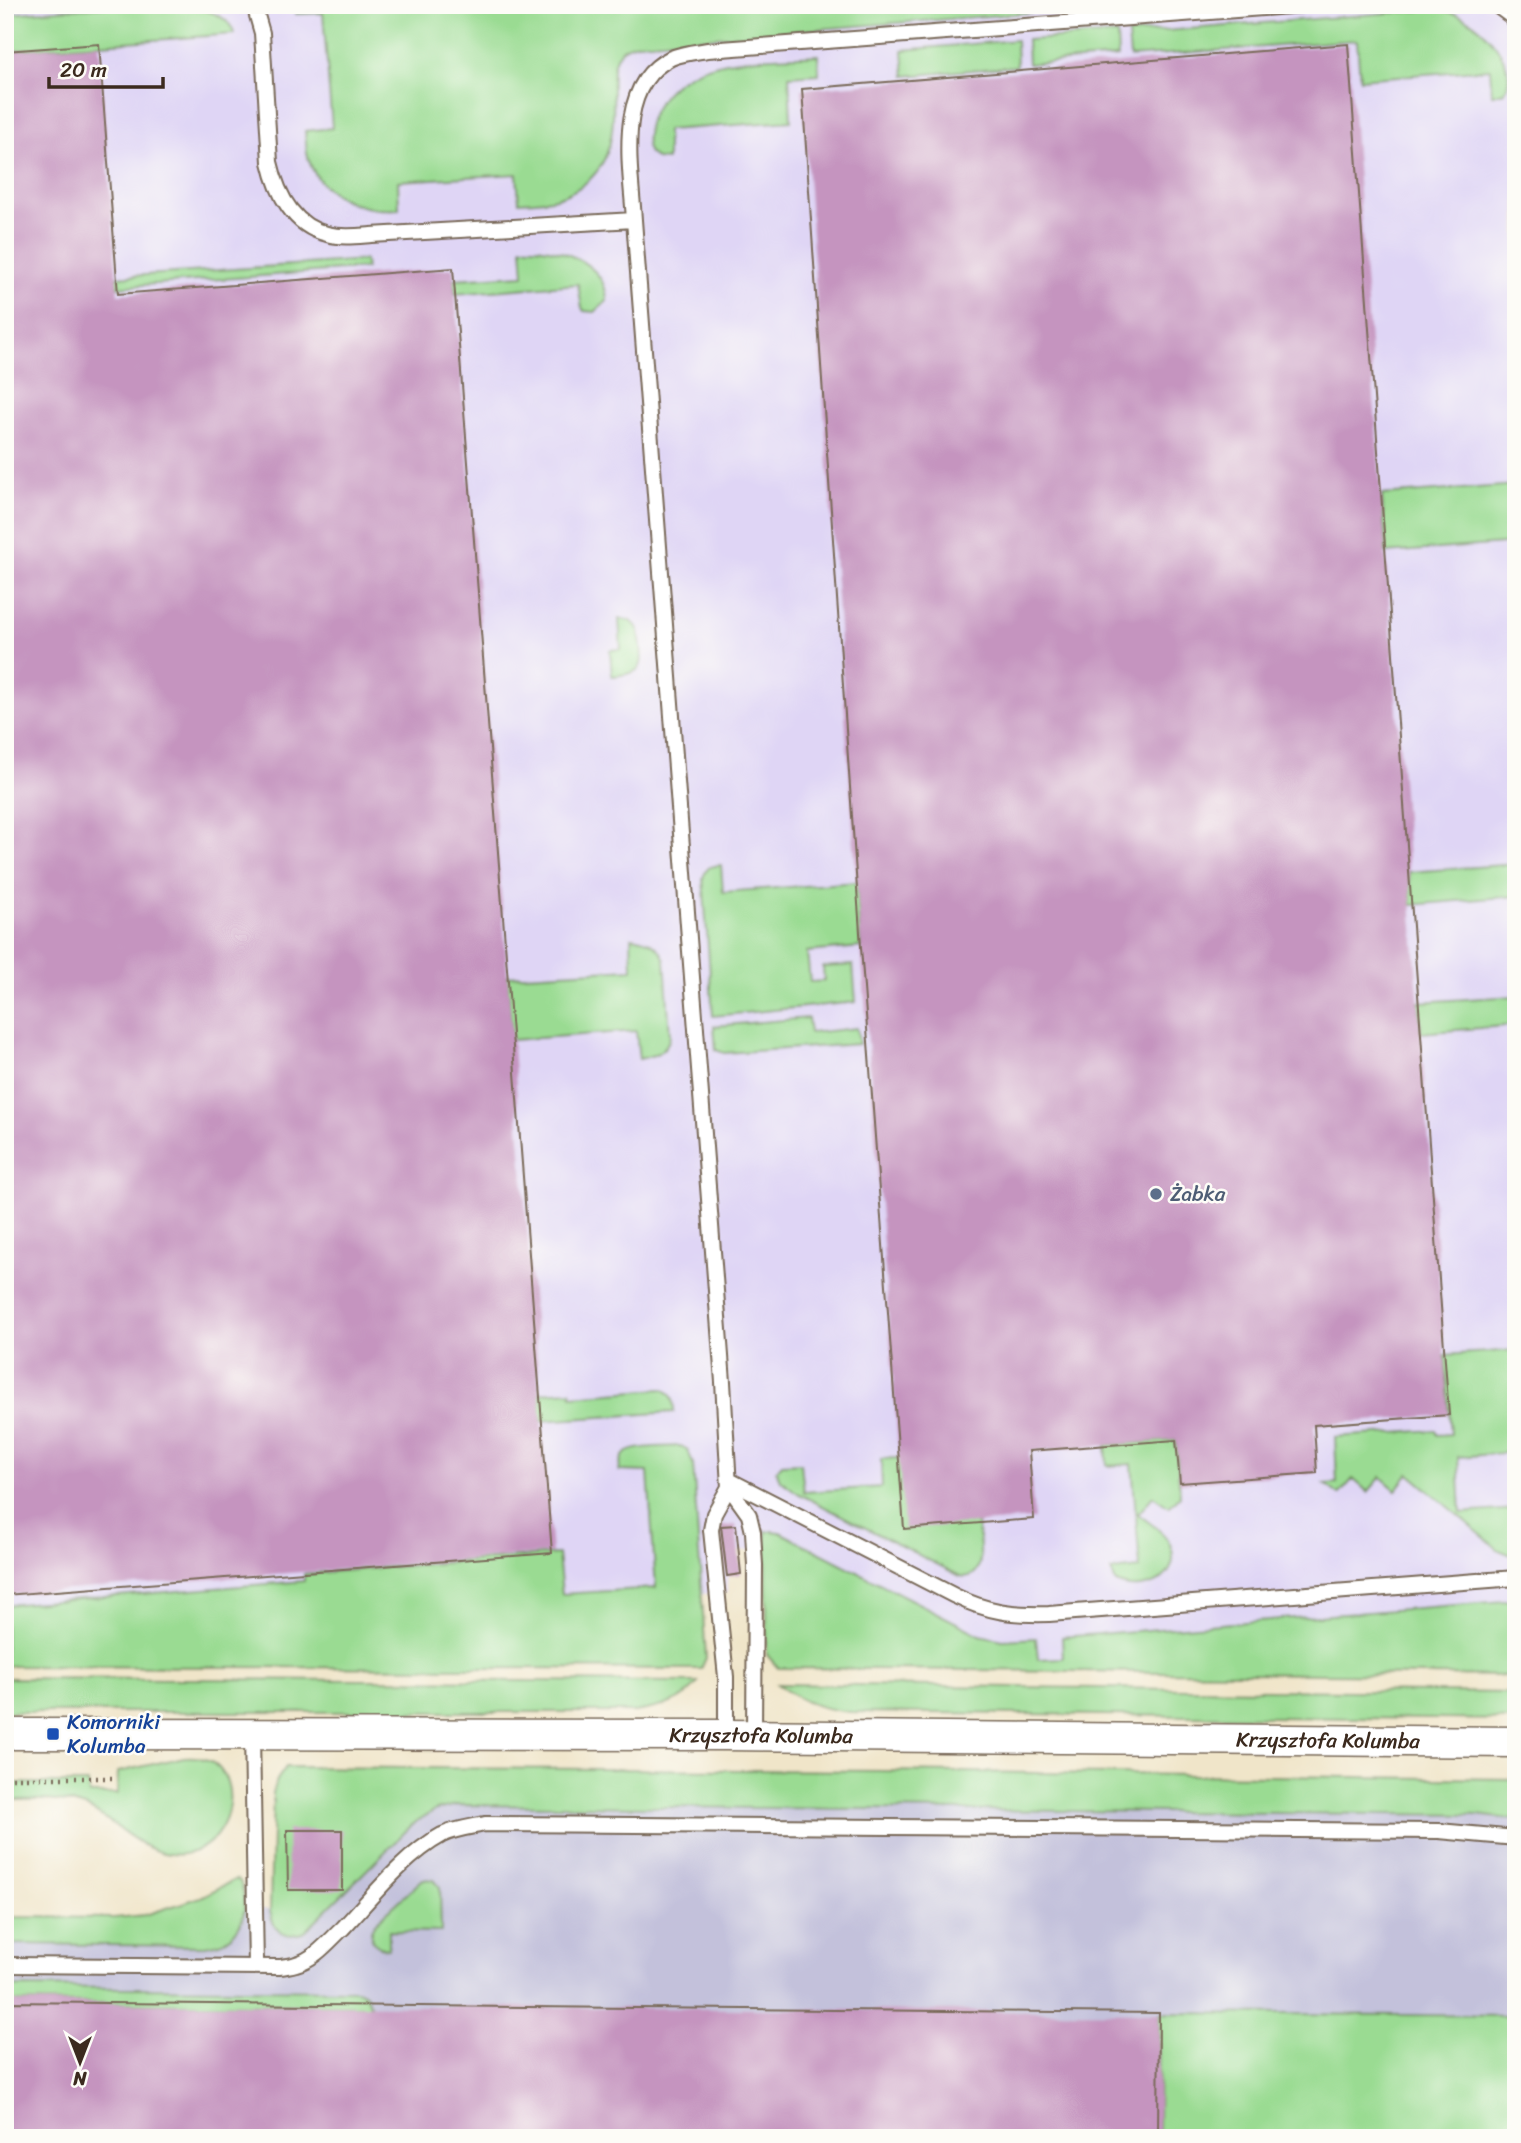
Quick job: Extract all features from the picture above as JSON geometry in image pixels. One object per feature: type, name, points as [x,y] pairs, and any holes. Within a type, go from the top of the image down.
[{"type":"street","name":"Krzysztofa Kolumba","points":[[5,1734],[740,1735],[1516,1742]]},
{"type":"lane","points":[[254,5],[261,33],[270,162],[274,179],[290,210],[301,222],[313,229],[341,236],[371,236],[634,220]]},
{"type":"lane","points":[[740,1735],[755,1565],[753,1532],[749,1515],[729,1484],[634,220],[630,137],[636,93],[644,79],[656,67],[671,58],[708,50],[1303,5]]},
{"type":"lane","points":[[1496,5],[1516,22]]},
{"type":"lane","points":[[729,1484],[955,1596],[975,1605],[1009,1614],[1049,1614],[1516,1578]]},
{"type":"lane","points":[[729,1484],[714,1514],[711,1530],[726,1677],[740,1735]]},
{"type":"lane","points":[[252,1734],[256,1967]]},
{"type":"lane","points":[[5,1965],[296,1965],[328,1942],[406,1862],[426,1846],[443,1835],[485,1824],[1439,1830],[1516,1838]]},
{"type":"path","points":[[5,1778],[113,1778]]},
{"type":"shaded area","points":[[5,5],[1516,5],[1516,1674],[778,1668],[767,1655],[767,1549],[739,1551],[741,1574],[727,1576],[728,1592],[701,1594],[706,1658],[701,1669],[5,1666]]},
{"type":"shaded area","points":[[283,1801],[1516,1803],[1516,2138],[5,2138],[5,1928],[142,1930],[195,1910],[281,1909]]},
{"type":"green space","points":[[121,5],[168,5],[203,10],[218,15],[228,23],[234,34],[5,51],[5,14]]},
{"type":"green space","points":[[295,5],[1132,5],[637,43],[621,51],[614,62],[611,140],[601,165],[581,186],[555,198],[519,202],[517,174],[398,181],[399,209],[384,209],[369,208],[342,198],[320,180],[312,168],[307,153],[305,131],[332,128],[323,13],[296,14]]},
{"type":"green space","points":[[1437,9],[1465,18],[1492,42],[1500,52],[1508,73],[1504,92],[1492,95],[1490,69],[1360,79],[1357,40],[1130,57],[1128,34]]},
{"type":"green space","points":[[1117,34],[1118,57],[1028,64],[1027,40]]},
{"type":"green space","points":[[1016,40],[1017,66],[905,76],[903,50]]},
{"type":"green space","points":[[818,55],[819,74],[789,76],[791,121],[667,130],[667,160],[656,159],[648,152],[647,134],[654,110],[671,88],[688,75],[729,62]]},
{"type":"green space","points":[[522,247],[549,249],[576,258],[598,275],[607,301],[595,312],[584,311],[578,284],[455,294],[454,279],[524,275]]},
{"type":"green space","points":[[365,260],[366,268],[117,287],[116,277]]},
{"type":"green space","points":[[1516,485],[1516,543],[1386,553],[1382,495]]},
{"type":"green space","points":[[619,619],[631,622],[639,631],[642,659],[641,665],[633,672],[612,676],[610,650],[621,649]]},
{"type":"green space","points":[[1516,864],[1516,896],[1411,905],[1409,872]]},
{"type":"green space","points":[[721,865],[723,892],[857,882],[861,947],[807,952],[810,982],[824,981],[823,967],[853,965],[856,1002],[713,1016],[703,878],[709,868]]},
{"type":"green space","points":[[631,937],[652,943],[665,960],[670,1036],[663,1050],[639,1059],[636,1031],[512,1040],[507,976],[632,969]]},
{"type":"green space","points":[[1516,996],[1516,1025],[1421,1033],[1419,1002]]},
{"type":"green space","points":[[808,1018],[810,1033],[857,1028],[859,1044],[724,1053],[716,1050],[714,1026]]},
{"type":"green space","points":[[1516,1350],[1516,1452],[1458,1457],[1461,1513],[1516,1509],[1516,1557],[1499,1550],[1409,1474],[1396,1490],[1381,1477],[1368,1492],[1353,1479],[1339,1495],[1325,1484],[1337,1483],[1335,1437],[1436,1430],[1437,1435],[1451,1434],[1445,1355]]},
{"type":"green space","points":[[661,1389],[668,1392],[672,1398],[674,1412],[541,1421],[539,1393],[571,1391],[572,1396]]},
{"type":"green space","points":[[1176,1440],[1180,1496],[1169,1507],[1153,1496],[1138,1514],[1167,1539],[1173,1556],[1172,1566],[1166,1575],[1148,1585],[1138,1587],[1116,1583],[1111,1571],[1140,1568],[1132,1464],[1107,1466],[1106,1445]]},
{"type":"green space","points":[[681,1446],[688,1450],[693,1464],[706,1658],[701,1669],[5,1666],[5,1605],[304,1581],[304,1574],[558,1554],[562,1594],[656,1588],[648,1472],[619,1471],[620,1465],[624,1455],[634,1450]]},
{"type":"green space","points":[[899,1458],[977,1523],[980,1558],[975,1573],[960,1576],[799,1494],[780,1480],[776,1471],[782,1464],[801,1463],[804,1492],[882,1487],[881,1459]]},
{"type":"green space","points":[[766,1531],[780,1532],[980,1635],[1003,1640],[1036,1638],[1038,1659],[1063,1658],[1062,1637],[1516,1600],[1516,1676],[778,1668],[767,1655]]},
{"type":"green space","points":[[5,1678],[698,1682],[678,1700],[635,1712],[5,1712]]},
{"type":"green space","points":[[777,1684],[1516,1693],[1516,1720],[850,1712],[812,1704]]},
{"type":"green space","points":[[184,1757],[205,1759],[219,1768],[227,1783],[229,1800],[226,1818],[217,1835],[203,1847],[184,1854],[170,1854],[144,1845],[85,1807],[46,1800],[5,1800],[5,1783],[88,1783],[89,1794],[117,1794],[118,1772]]},
{"type":"green space","points":[[286,1767],[1516,1779],[1516,1820],[1477,1815],[457,1805],[436,1810],[415,1822],[303,1933],[289,1935],[276,1928],[270,1910],[273,1793],[277,1780]]},
{"type":"green space","points":[[236,1879],[240,1881],[243,1893],[243,1915],[235,1932],[217,1943],[205,1946],[5,1944],[5,1912],[12,1917],[114,1918],[145,1915],[201,1897]]},
{"type":"green space","points":[[423,1879],[434,1880],[440,1887],[441,1932],[389,1931],[389,1949],[376,1944],[371,1937],[374,1924]]},
{"type":"green space","points":[[5,1987],[357,1990],[366,1994],[371,2006],[5,2002]]},
{"type":"green space","points":[[1159,2013],[1516,2016],[1516,2138],[1158,2138]]},
{"type":"building","points":[[99,44],[118,294],[453,268],[552,1553],[5,1595],[5,51]]},
{"type":"building","points":[[1348,44],[1449,1415],[1314,1425],[1317,1473],[1180,1483],[1176,1440],[1029,1451],[1034,1519],[904,1529],[802,89]]},
{"type":"building","points":[[736,1525],[741,1574],[727,1576],[721,1526]]},
{"type":"building","points":[[287,1830],[342,1830],[342,1890],[288,1890]]},
{"type":"building","points":[[5,2002],[1159,2013],[1158,2138],[5,2138]]},
{"type":"place","name":"Żabka","points":[[1156,1194]]},
{"type":"place","name":"Komorniki Kolumba","points":[[53,1734]]}]
